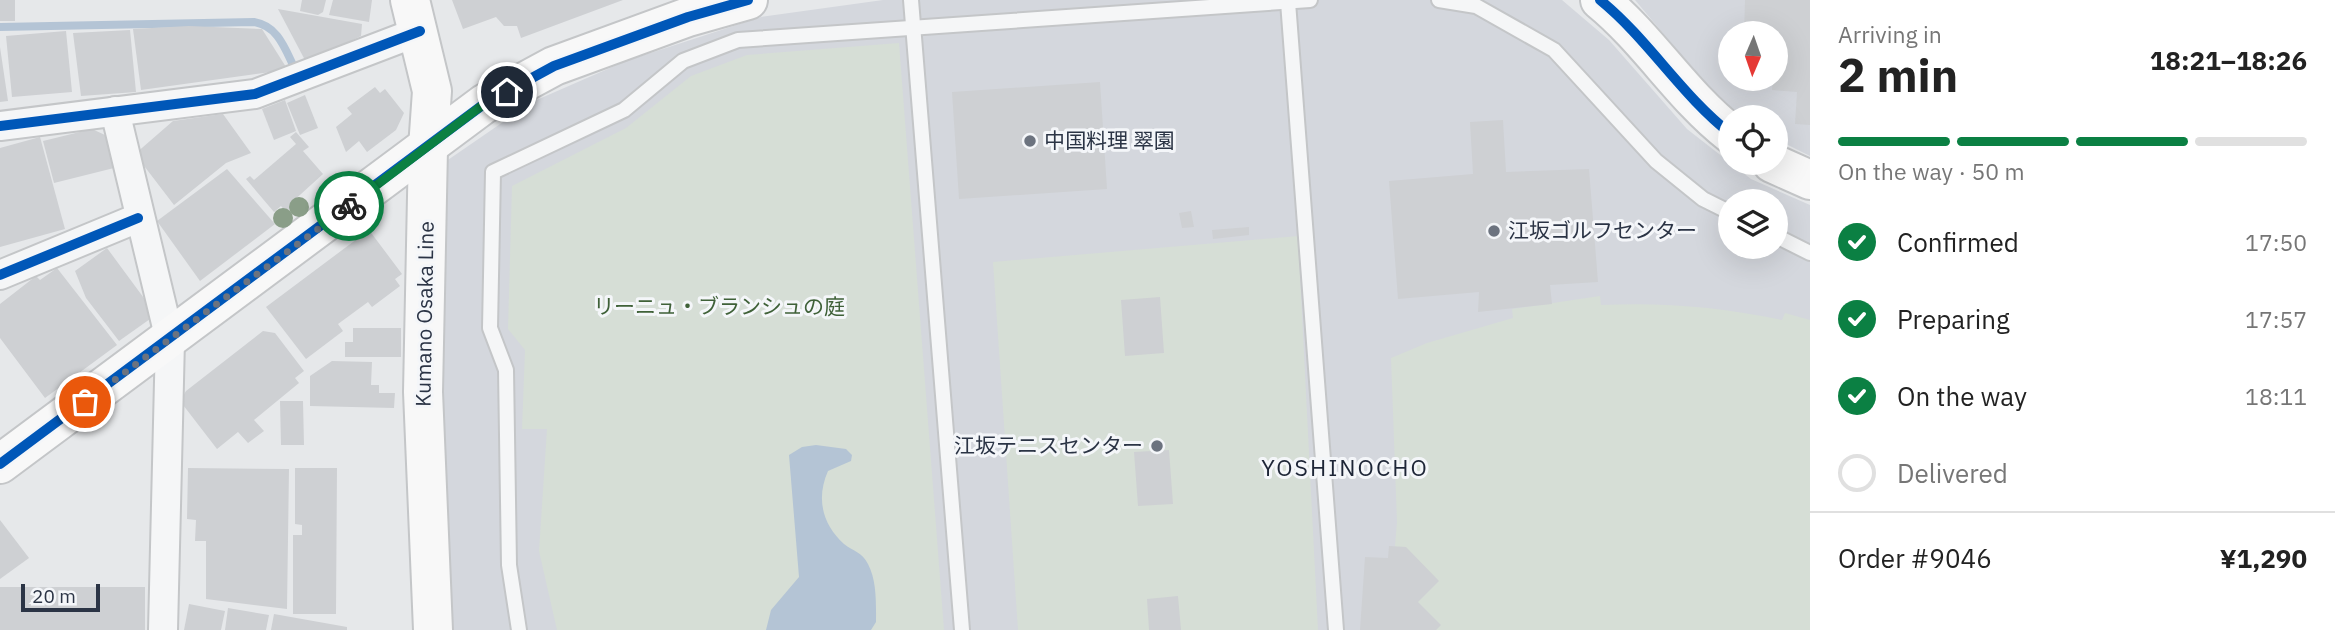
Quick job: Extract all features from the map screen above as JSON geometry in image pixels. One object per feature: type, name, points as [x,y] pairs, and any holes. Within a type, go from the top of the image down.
[{"type":"street","points":[[0,464],[484,104],[554,66],[688,17],[748,0]]},
{"type":"street","points":[[1601,0],[1626,21],[1703,112],[1718,124]]},
{"type":"street","points":[[0,126],[255,94],[415,16]]},
{"type":"street","name":"Kumano Osaka Line","points":[[415,16],[432,91],[428,148],[423,392],[433,630]]},
{"type":"street","points":[[115,111],[138,218],[170,340],[163,630]]},
{"type":"street","points":[[1788,170],[1810,180]]},
{"type":"street","points":[[0,275],[138,218]]},
{"type":"lane","points":[[911,0],[962,630]]},
{"type":"lane","points":[[519,630],[509,565],[506,370],[490,328],[493,172],[624,110],[683,61],[738,40],[913,29],[1121,7],[1310,0]]},
{"type":"lane","points":[[1439,0],[1476,6],[1554,50],[1656,161],[1703,199],[1718,206]]},
{"type":"lane","points":[[1288,2],[1336,630]]},
{"type":"lane","points":[[1788,242],[1810,253]]},
{"type":"shaded area","points":[[883,0],[1562,0],[1609,40],[1687,129],[1718,153],[1718,175],[1746,175],[1774,189],[1718,189],[1718,259],[1788,259],[1788,195],[1810,205],[1810,630],[445,630],[439,395],[442,164],[532,102],[626,61],[761,17]]},
{"type":"shaded area","points":[[1635,0],[1810,0],[1810,156],[1788,145],[1788,105],[1727,105],[1719,100]]},
{"type":"green space","name":"リーニュ・ブランシュの庭","points":[[899,43],[944,630],[557,630],[539,551],[547,429],[522,429],[525,350],[508,329],[512,186],[626,128],[691,76],[747,55]]},
{"type":"green space","name":"江坂テニスセンター","points":[[1298,236],[1318,630],[1018,630],[993,262]]},
{"type":"green space","points":[[1600,296],[1601,305],[1692,306],[1782,320],[1785,313],[1810,320],[1810,630],[1388,630],[1397,522],[1391,358],[1427,343],[1513,318],[1512,309]]},
{"type":"water","points":[[816,445],[846,449],[852,455],[851,461],[828,471],[822,501],[831,528],[844,544],[863,557],[871,571],[876,622],[871,630],[766,630],[771,610],[799,577],[789,455],[802,447]]},
{"type":"building","points":[[0,0],[15,0],[15,21],[0,21]]},
{"type":"building","points":[[302,0],[326,0],[323,12],[318,15],[300,11]]},
{"type":"building","points":[[333,0],[372,0],[369,22],[329,15]]},
{"type":"building","points":[[452,0],[623,0],[521,38],[517,26],[504,26],[496,17],[463,29]]},
{"type":"building","points":[[1745,0],[1810,0],[1810,125],[1795,124],[1797,92],[1784,91],[1788,91],[1788,21],[1744,21]]},
{"type":"building","points":[[278,9],[362,24],[361,36],[306,62]]},
{"type":"building","points":[[189,26],[262,29],[286,67],[271,72],[141,90],[133,29]]},
{"type":"building","points":[[130,30],[136,92],[81,96],[73,33]]},
{"type":"building","points":[[66,31],[72,92],[12,97],[6,36]]},
{"type":"building","points":[[0,47],[8,101],[0,102]]},
{"type":"building","name":"中国料理 翠園","points":[[1100,82],[1107,189],[959,199],[952,92]]},
{"type":"building","points":[[375,87],[380,93],[385,89],[404,113],[396,130],[367,152],[359,141],[346,152],[336,127],[352,114],[347,108]]},
{"type":"building","points":[[305,95],[318,128],[300,135],[287,103]]},
{"type":"building","points":[[285,100],[296,131],[274,140],[262,109]]},
{"type":"building","points":[[223,114],[251,153],[226,163],[174,205],[135,154],[173,121]]},
{"type":"building","name":"江坂ゴルフセンター","points":[[1503,120],[1506,172],[1589,169],[1598,282],[1550,285],[1552,304],[1478,312],[1479,292],[1398,299],[1389,181],[1473,174],[1470,122]]},
{"type":"building","points":[[92,129],[105,135],[114,168],[54,183],[43,141]]},
{"type":"building","points":[[296,132],[309,147],[303,151],[323,174],[290,204],[292,207],[286,212],[281,206],[274,212],[246,179],[250,176],[254,180],[296,144],[290,137]]},
{"type":"building","points":[[40,137],[65,229],[0,247],[0,148]]},
{"type":"building","points":[[227,169],[275,224],[200,281],[157,221]]},
{"type":"building","points":[[1191,211],[1194,227],[1182,228],[1179,213]]},
{"type":"building","points":[[1249,227],[1249,235],[1213,239],[1212,230]]},
{"type":"building","points":[[369,230],[402,274],[395,279],[400,286],[372,307],[368,302],[338,324],[343,331],[306,359],[266,307]]},
{"type":"building","points":[[107,248],[152,313],[148,317],[150,319],[119,341],[86,298],[75,271]]},
{"type":"building","points":[[57,268],[117,345],[45,398],[0,338],[0,304],[36,276],[40,280]]},
{"type":"building","points":[[1160,297],[1164,353],[1125,356],[1121,300]]},
{"type":"building","points":[[353,328],[401,328],[401,357],[345,357],[345,342],[353,342]]},
{"type":"building","points":[[263,331],[275,333],[304,371],[295,378],[299,383],[254,420],[264,431],[248,443],[238,432],[217,449],[180,401],[186,391]]},
{"type":"building","points":[[332,361],[372,362],[371,385],[379,385],[379,393],[395,393],[394,408],[310,406],[310,376]]},
{"type":"building","points":[[280,401],[303,401],[304,445],[281,445]]},
{"type":"building","points":[[1169,450],[1173,504],[1138,506],[1134,452]]},
{"type":"building","points":[[188,468],[289,469],[287,609],[206,599],[206,541],[195,541],[196,520],[187,519]]},
{"type":"building","points":[[295,468],[337,468],[336,614],[293,614],[293,535],[302,535],[302,525],[295,524]]},
{"type":"building","points":[[0,520],[29,558],[0,579]]},
{"type":"building","points":[[1389,546],[1406,547],[1439,581],[1418,602],[1441,625],[1436,630],[1360,630],[1365,557],[1388,558]]},
{"type":"building","points":[[0,587],[145,587],[145,630],[0,630]]},
{"type":"building","points":[[1178,596],[1181,630],[1149,630],[1147,599]]},
{"type":"building","points":[[189,604],[225,611],[221,630],[184,630]]},
{"type":"building","points":[[228,608],[269,615],[266,630],[225,630]]},
{"type":"building","points":[[274,614],[347,627],[347,630],[271,630]]},
{"type":"waterway","points":[[0,27],[254,22],[274,32],[293,65]]},
{"type":"cycle path","points":[[0,464],[484,104],[554,66],[688,17],[748,0]]},
{"type":"cycle path","points":[[1600,0],[1634,32],[1718,123]]},
{"type":"cycle path","points":[[0,126],[255,94],[420,31]]},
{"type":"cycle path","points":[[0,275],[138,218]]},
{"type":"way so far","points":[[85,402],[349,206]]},
{"type":"place","name":"中国料理 翠園","points":[[1030,141]]},
{"type":"place","name":"江坂ゴルフセンター","points":[[1494,231]]},
{"type":"place","name":"江坂テニスセンター","points":[[1157,446]]},
{"type":"district","name":"YOSHINOCHO","points":[[1345,468]]},
{"type":"route","points":[[349,206],[484,104],[507,92]]}]
